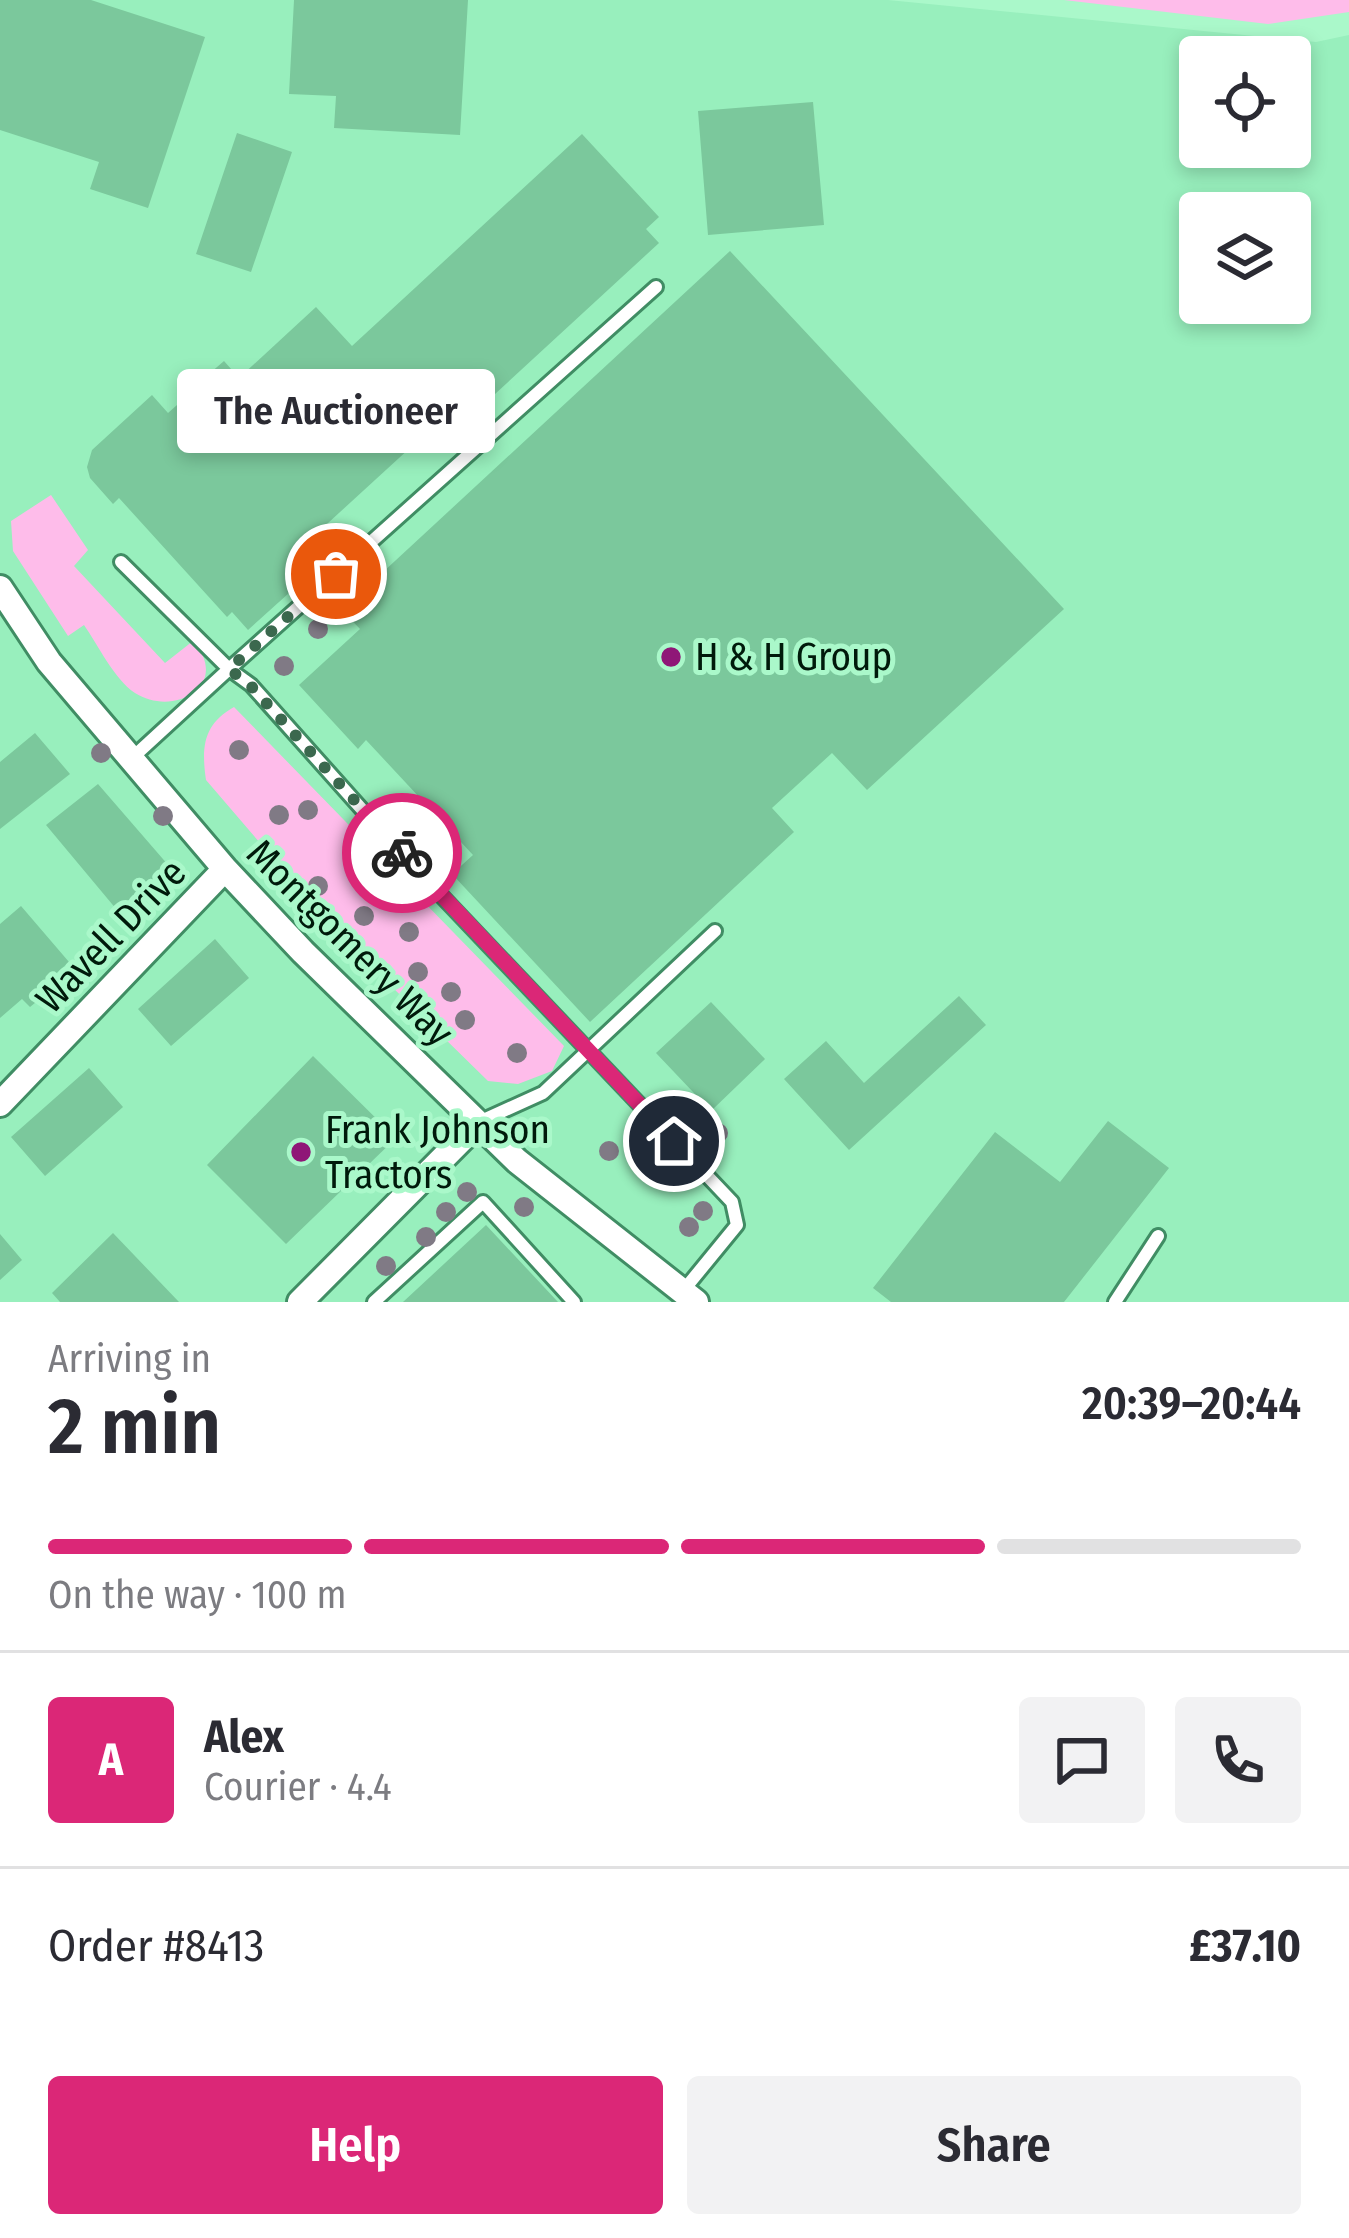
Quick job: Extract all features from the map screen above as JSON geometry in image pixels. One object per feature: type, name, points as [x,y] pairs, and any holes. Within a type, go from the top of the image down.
[{"type":"street","name":"Montgomery Way","points":[[0,588],[50,662],[225,869],[303,952],[517,1161],[690,1297]]},
{"type":"street","points":[[0,639],[22,622]]},
{"type":"street","name":"Wavell Drive","points":[[0,1104],[225,869]]},
{"type":"street","points":[[310,1298],[478,1123]]},
{"type":"lane","points":[[131,758],[656,287]]},
{"type":"lane","points":[[122,562],[250,685],[400,852],[732,1202],[736,1225],[690,1297]]},
{"type":"lane","points":[[478,1123],[543,1093],[715,932]]},
{"type":"lane","points":[[374,1302],[482,1202],[574,1302]]},
{"type":"lane","points":[[1115,1302],[1157,1236]]},
{"type":"shaded area","points":[[0,0],[888,0],[1255,36],[1179,36],[1179,168],[1311,168],[1311,42],[1349,35],[1349,1302],[0,1302]]},
{"type":"shaded area","points":[[1064,0],[1349,0],[1349,12],[1268,24]]},
{"type":"shaded area","points":[[51,495],[88,550],[74,566],[165,663],[193,641],[206,671],[193,693],[166,702],[150,700],[127,687],[84,625],[68,636],[13,551],[11,521]]},
{"type":"shaded area","points":[[234,707],[564,1046],[552,1071],[518,1084],[488,1081],[339,935],[206,780],[207,737],[216,721]]},
{"type":"building","points":[[0,0],[91,0],[205,37],[148,208],[90,189],[99,162],[0,130]]},
{"type":"building","points":[[294,0],[468,0],[460,135],[334,128],[336,96],[289,94]]},
{"type":"building","points":[[813,102],[824,225],[708,235],[698,111]]},
{"type":"building","points":[[237,133],[292,152],[251,272],[196,254]]},
{"type":"building","points":[[582,134],[659,217],[646,229],[659,243],[470,417],[458,404],[292,556],[309,575],[248,630],[232,612],[227,617],[119,498],[113,504],[90,478],[87,467],[92,450],[152,395],[168,413],[195,389],[211,406],[219,398],[202,380],[224,361],[239,378],[316,307],[352,346]]},
{"type":"building","name":"H & H Group","points":[[730,251],[1064,609],[867,790],[832,753],[772,808],[794,832],[590,1022],[452,874],[473,855],[366,740],[358,749],[299,685],[360,629],[342,610]]},
{"type":"building","points":[[35,733],[70,774],[0,829],[0,762]]},
{"type":"building","points":[[98,784],[169,866],[117,910],[46,825]]},
{"type":"building","points":[[21,906],[69,962],[41,987],[47,993],[30,1007],[22,999],[0,1018],[0,924]]},
{"type":"building","points":[[215,939],[249,978],[171,1046],[138,1009]]},
{"type":"building","points":[[959,996],[986,1025],[849,1150],[784,1079],[826,1041],[864,1083]]},
{"type":"building","points":[[711,1002],[765,1059],[711,1111],[656,1053]]},
{"type":"building","name":"Frank Johnson Tractors","points":[[313,1056],[396,1138],[286,1244],[207,1165]]},
{"type":"building","points":[[89,1068],[123,1107],[45,1176],[11,1137]]},
{"type":"building","points":[[1108,1121],[1169,1168],[1064,1302],[891,1302],[873,1288],[995,1132],[1060,1182]]},
{"type":"building","points":[[486,1225],[558,1302],[403,1302]]},
{"type":"building","points":[[113,1233],[179,1302],[60,1302],[52,1293]]},
{"type":"building","points":[[0,1234],[22,1260],[0,1280]]},
{"type":"way so far","points":[[336,574],[229,669],[250,685],[402,853]]},
{"type":"place","name":"The Auctioneer","points":[[336,574]]},
{"type":"place","name":"H & H Group","points":[[671,657]]},
{"type":"place","name":"Frank Johnson Tractors","points":[[301,1152]]},
{"type":"route","points":[[402,853],[674,1141]]}]
